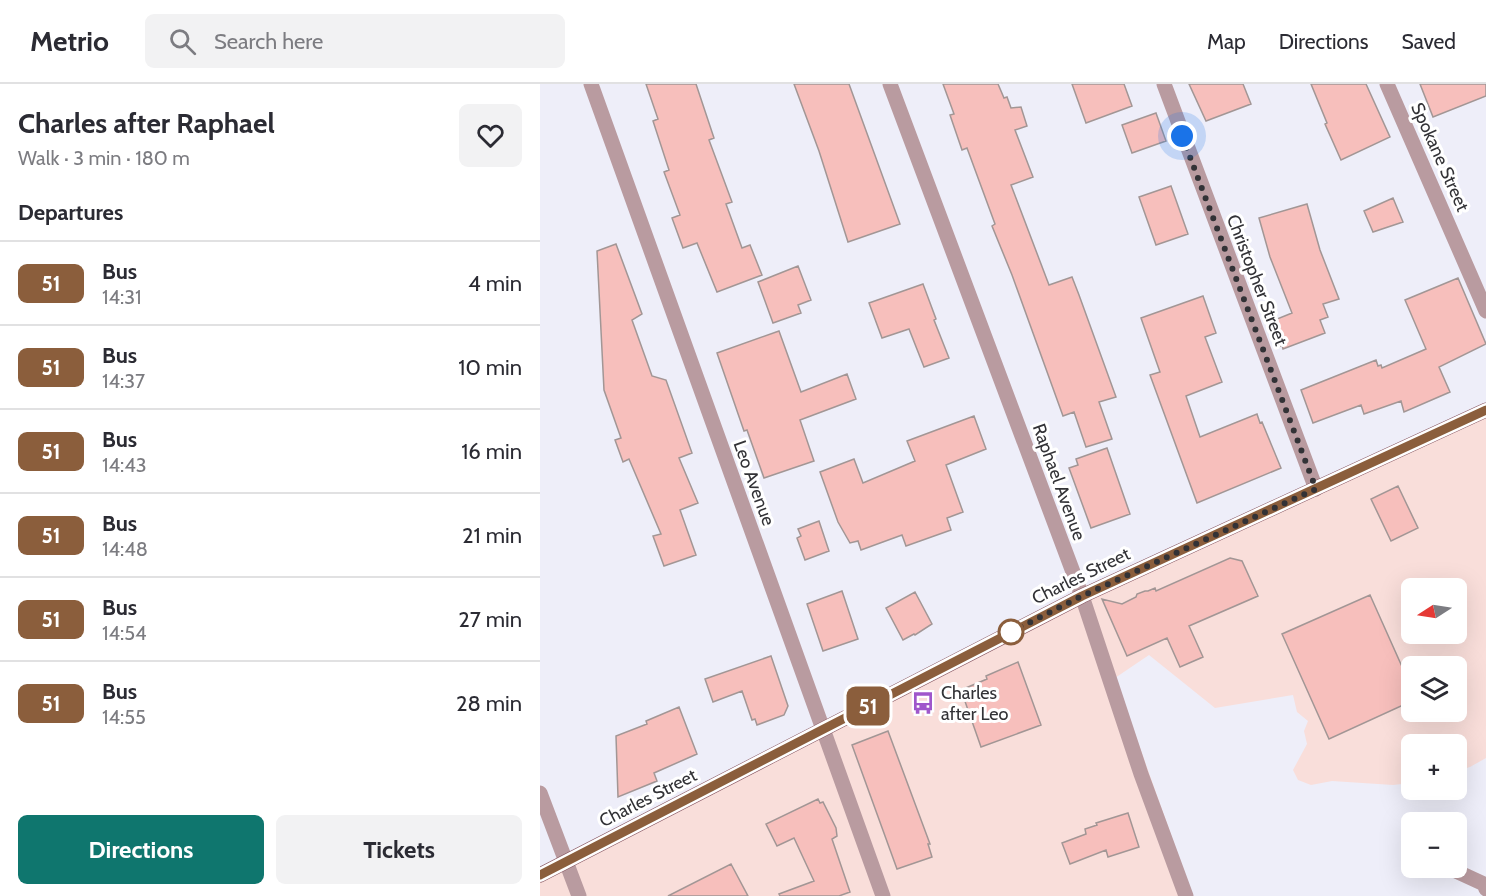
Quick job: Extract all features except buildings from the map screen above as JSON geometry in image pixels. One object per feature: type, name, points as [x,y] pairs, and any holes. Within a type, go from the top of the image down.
[{"type":"main road","name":"Charles Street","points":[[540,875],[1082,596],[1486,410]]},
{"type":"street","name":"Leo Avenue","points":[[591,84],[883,896]]},
{"type":"street","name":"Raphael Avenue","points":[[890,84],[1082,596],[1141,774],[1186,896]]},
{"type":"street","name":"Christopher Street","points":[[1164,84],[1316,489]]},
{"type":"street","name":"Spokane Street","points":[[1387,84],[1486,311]]},
{"type":"street","points":[[540,793],[579,896]]},
{"type":"street","points":[[1467,876],[1484,884],[1486,889]]},
{"type":"shaded area","points":[[1486,410],[1486,758],[1470,767],[1467,768],[1467,734],[1401,734],[1401,784],[1332,781],[1311,785],[1298,780],[1293,770],[1307,744],[1304,731],[1308,721],[1297,712],[1293,695],[1215,708],[1149,655],[1115,678],[1193,896],[540,896],[540,876],[819,730]]},
{"type":"bus line","name":"51","points":[[540,875],[1082,596],[1486,410]]},
{"type":"place","name":"Charles after Leo","points":[[923,703]]},
{"type":"route","points":[[1011,632],[1082,596],[1316,489],[1182,136]]}]
